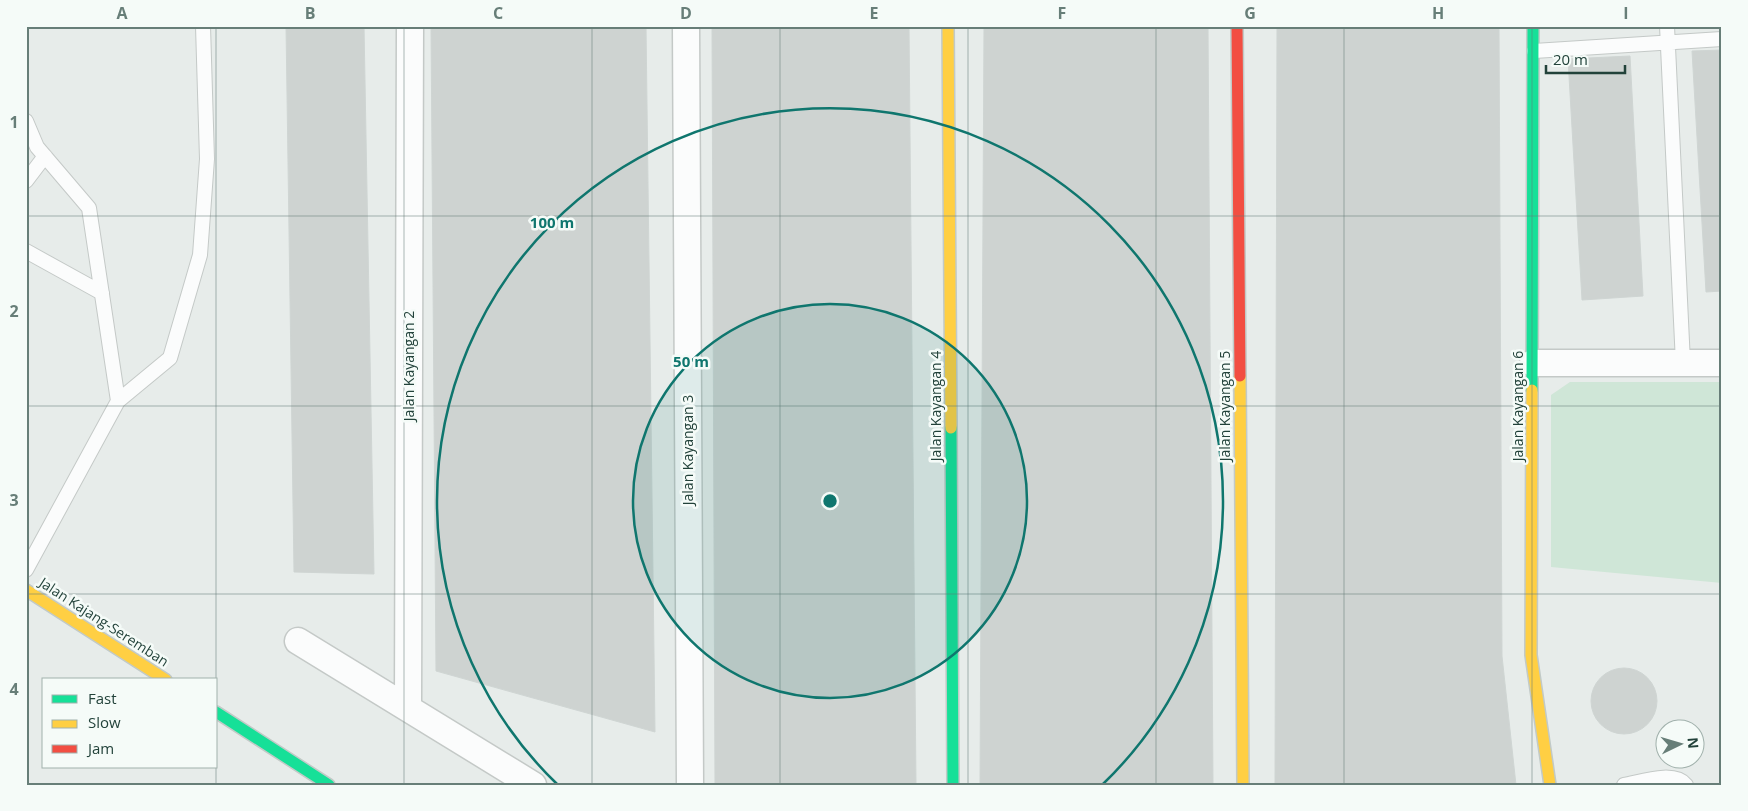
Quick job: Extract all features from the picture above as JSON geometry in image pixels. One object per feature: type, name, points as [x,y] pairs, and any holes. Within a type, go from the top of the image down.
[{"type":"street","name":"Jalan Kayangan 2","points":[[408,706],[410,26]]},
{"type":"street","name":"Jalan Kayangan 3","points":[[686,26],[690,785]]},
{"type":"street","name":"Jalan Kayangan 4","points":[[948,26],[953,785]]},
{"type":"street","name":"Jalan Kayangan 5","points":[[1237,26],[1243,785]]},
{"type":"street","name":"Jalan Kayangan 6","points":[[1533,26],[1531,655],[1550,785]]},
{"type":"street","points":[[1533,364],[1722,363]]},
{"type":"street","name":"Jalan Kajang-Seremban","points":[[26,590],[163,678]]},
{"type":"street","points":[[298,640],[408,706],[532,785]]},
{"type":"street","points":[[218,713],[329,785]]},
{"type":"lane","points":[[26,570],[118,401],[170,358],[200,255],[207,159],[203,26]]},
{"type":"lane","points":[[1667,26],[1683,363]]},
{"type":"lane","points":[[1534,51],[1722,39]]},
{"type":"lane","points":[[26,121],[37,147],[89,208],[118,401]]},
{"type":"lane","points":[[26,181],[45,156]]},
{"type":"lane","points":[[26,251],[102,293]]},
{"type":"lane","points":[[1624,785],[1670,777],[1682,780],[1686,785]]},
{"type":"green space","points":[[1570,382],[1722,382],[1722,583],[1551,567],[1551,395]]},
{"type":"building","points":[[286,26],[364,26],[374,574],[294,572]]},
{"type":"building","points":[[431,26],[646,26],[655,732],[436,671]]},
{"type":"building","points":[[712,26],[909,26],[916,785],[715,785]]},
{"type":"building","points":[[984,26],[1208,26],[1213,785],[980,785]]},
{"type":"building","points":[[1277,26],[1499,26],[1502,656],[1516,785],[1275,785]]},
{"type":"building","points":[[1722,50],[1722,291],[1706,292],[1692,51]]},
{"type":"building","points":[[1630,56],[1643,296],[1582,300],[1568,59]]},
{"type":"building","points":[[1624,668],[1637,671],[1647,678],[1654,688],[1657,701],[1654,714],[1647,724],[1637,731],[1624,734],[1611,731],[1601,724],[1594,714],[1591,701],[1594,688],[1601,678],[1611,671]]},
{"type":"traffic: fast","points":[[1532,390],[1533,26]]},
{"type":"traffic: fast","points":[[951,428],[953,785]]},
{"type":"traffic: fast","points":[[218,713],[329,785]]},
{"type":"traffic: slow","points":[[948,26],[951,428]]},
{"type":"traffic: slow","points":[[1240,376],[1243,785]]},
{"type":"traffic: slow","points":[[1532,390],[1531,655],[1550,785]]},
{"type":"traffic: slow","points":[[26,590],[163,678]]},
{"type":"traffic: jam","points":[[1237,26],[1240,376]]}]
